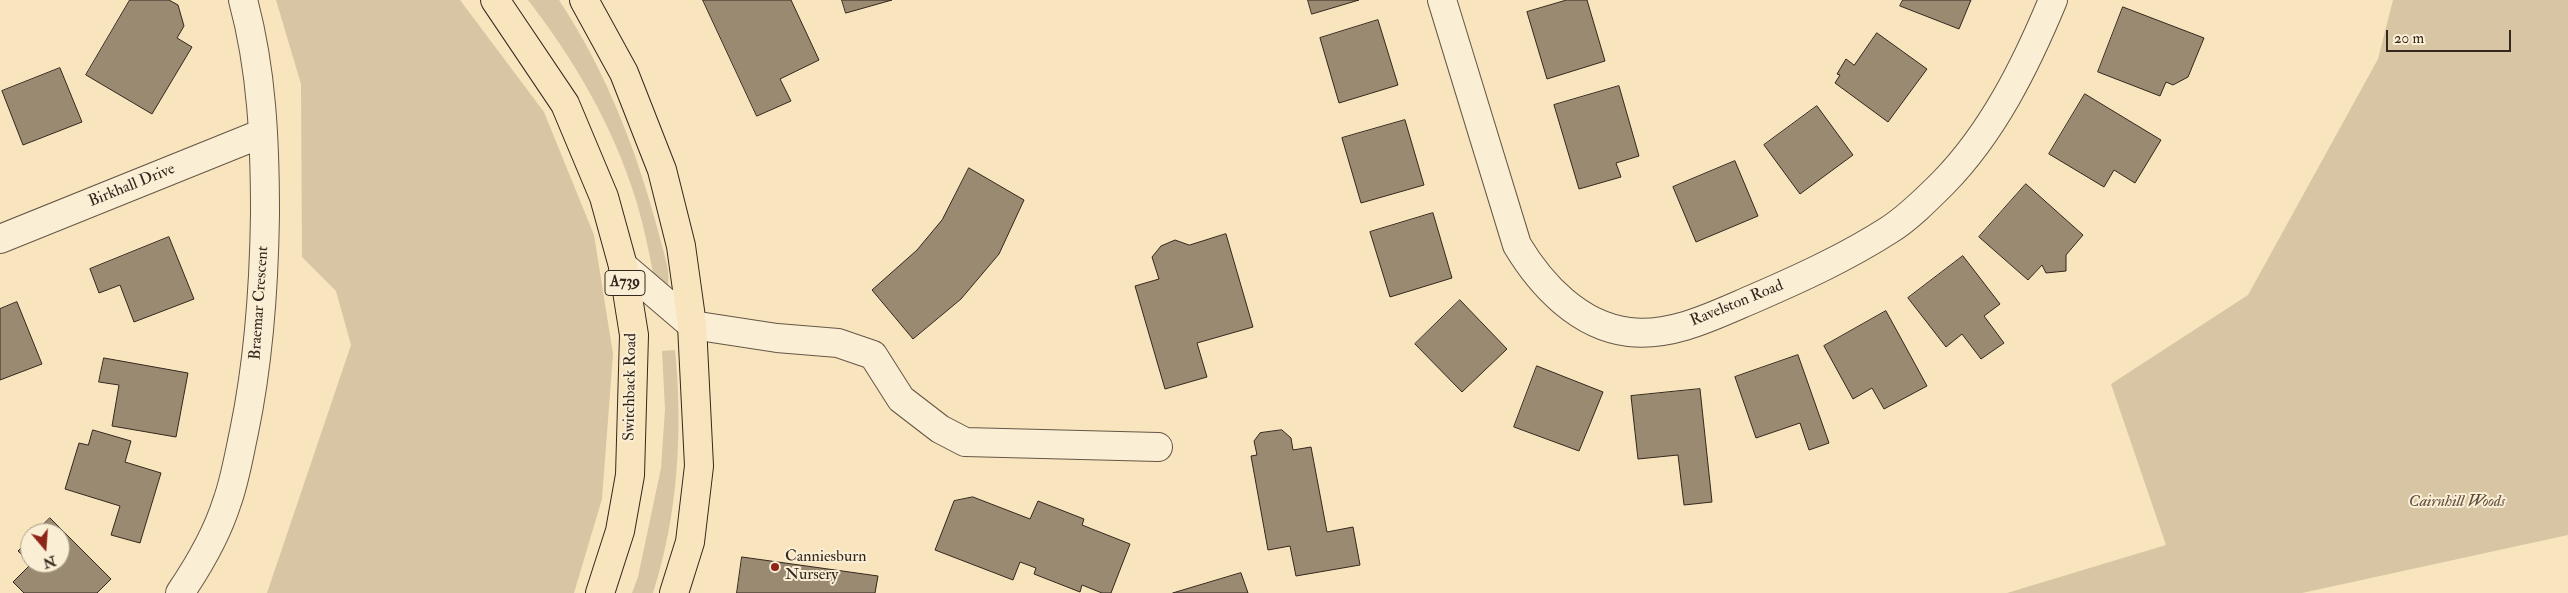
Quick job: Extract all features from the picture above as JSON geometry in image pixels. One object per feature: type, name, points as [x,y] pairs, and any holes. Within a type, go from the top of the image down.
[{"type":"main road","name":"Switchback Road","points":[[495,0],[565,104],[604,197],[623,266],[634,335],[630,475],[620,531],[600,593]]},
{"type":"main road","points":[[584,0],[624,73],[662,170],[681,246],[692,325],[699,466],[690,542],[674,593]]},
{"type":"street","name":"Braemar Crescent","points":[[180,593],[214,534],[228,502],[250,402],[259,342],[264,255],[263,133],[259,82],[243,0]]},
{"type":"street","name":"Ravelston Road","points":[[1442,0],[1517,244],[1532,270],[1550,291],[1576,311],[1601,323],[1628,332],[1656,332],[1699,322],[1817,271],[1890,229],[1943,183],[1980,140],[2029,57],[2053,0]]},
{"type":"street","name":"Birkhall Drive","points":[[0,239],[263,133]]},
{"type":"street","points":[[623,266],[692,325],[777,338],[838,343],[872,355],[901,399],[940,429],[965,442],[1158,447]]},
{"type":"green space","points":[[276,0],[460,0],[544,112],[594,235],[613,354],[602,499],[574,593],[267,593],[351,345],[336,291],[302,257],[301,84]]},
{"type":"green space","points":[[528,0],[559,0],[593,57],[620,117],[643,179],[667,266],[669,280],[666,290],[657,293],[636,200],[627,173],[604,120],[577,71]]},
{"type":"green space","name":"Cairnhill Woods","points":[[2393,0],[2568,0],[2568,535],[2302,593],[2007,593],[2166,545],[2111,384],[2248,295],[2378,59]]},
{"type":"green space","points":[[675,350],[678,442],[673,503],[668,534],[653,593],[632,593],[638,577],[661,468],[665,409],[662,351]]},
{"type":"building","points":[[130,0],[169,0],[178,5],[184,26],[177,38],[192,47],[152,114],[86,75]]},
{"type":"building","points":[[703,0],[791,0],[819,60],[780,79],[791,101],[757,116]]},
{"type":"building","points":[[842,0],[892,0],[846,13]]},
{"type":"building","points":[[1308,0],[1359,0],[1312,14]]},
{"type":"building","points":[[1567,0],[1587,0],[1605,61],[1547,79],[1527,12]]},
{"type":"building","points":[[1903,0],[1971,0],[1959,29],[1900,6]]},
{"type":"building","points":[[2123,7],[2204,38],[2188,77],[2173,85],[2166,82],[2160,96],[2098,72]]},
{"type":"building","points":[[1378,20],[1398,85],[1339,103],[1320,38]]},
{"type":"building","points":[[1877,33],[1927,69],[1888,122],[1835,83],[1840,75],[1837,74],[1846,59],[1854,65]]},
{"type":"building","points":[[60,68],[82,122],[23,145],[2,91]]},
{"type":"building","points":[[1619,86],[1639,156],[1616,163],[1621,177],[1579,189],[1554,105]]},
{"type":"building","points":[[2085,94],[2161,140],[2135,183],[2114,170],[2104,187],[2049,154]]},
{"type":"building","points":[[1817,106],[1853,155],[1800,194],[1764,145]]},
{"type":"building","points":[[1405,120],[1424,185],[1361,203],[1342,138]]},
{"type":"building","points":[[1735,161],[1758,216],[1696,242],[1673,187]]},
{"type":"building","points":[[969,168],[1024,200],[999,254],[961,299],[913,339],[872,290],[917,250],[942,220]]},
{"type":"building","points":[[2026,184],[2083,235],[2066,255],[2066,271],[2046,273],[2042,265],[2028,280],[1979,237]]},
{"type":"building","points":[[1433,213],[1452,278],[1390,297],[1370,232]]},
{"type":"building","points":[[1226,234],[1253,327],[1197,343],[1207,377],[1165,389],[1135,286],[1159,279],[1152,257],[1161,246],[1175,240],[1189,245]]},
{"type":"building","points":[[169,237],[194,299],[134,322],[120,285],[99,293],[90,269]]},
{"type":"building","points":[[1963,256],[2000,304],[1984,316],[2004,343],[1981,359],[1962,334],[1946,347],[1908,298]]},
{"type":"building","points":[[1460,300],[1507,349],[1462,392],[1415,344]]},
{"type":"building","points":[[17,302],[42,364],[0,380],[0,309]]},
{"type":"building","points":[[1886,311],[1927,386],[1884,409],[1872,388],[1853,399],[1824,346]]},
{"type":"building","points":[[1798,355],[1829,443],[1809,450],[1800,423],[1756,438],[1735,377]]},
{"type":"building","points":[[104,358],[188,373],[176,437],[112,426],[119,385],[99,382]]},
{"type":"building","points":[[1537,366],[1603,392],[1579,451],[1514,427]]},
{"type":"building","points":[[1700,389],[1712,502],[1684,505],[1678,455],[1638,459],[1631,396]]},
{"type":"building","points":[[93,430],[131,441],[125,462],[161,473],[140,543],[111,535],[120,506],[65,489],[79,443],[88,445]]},
{"type":"building","points":[[1282,430],[1291,438],[1293,450],[1311,447],[1327,532],[1353,527],[1360,565],[1296,576],[1290,546],[1268,550],[1251,456],[1257,455],[1254,441],[1260,433]]},
{"type":"building","points":[[973,497],[1030,519],[1038,501],[1084,519],[1082,525],[1130,544],[1111,593],[1102,593],[1082,585],[1080,592],[1034,574],[1036,568],[1020,562],[1013,580],[935,550],[954,501]]},
{"type":"building","points":[[50,518],[55,523],[45,523]]},
{"type":"building","points":[[70,538],[111,579],[97,593],[24,593],[13,582],[22,573],[70,573]]},
{"type":"building","name":"Canniesburn Nursery","points":[[742,557],[878,576],[875,593],[737,593]]},
{"type":"building","points":[[1241,573],[1248,593],[1173,593]]},
{"type":"place","name":"Canniesburn Nursery","points":[[775,567]]}]
